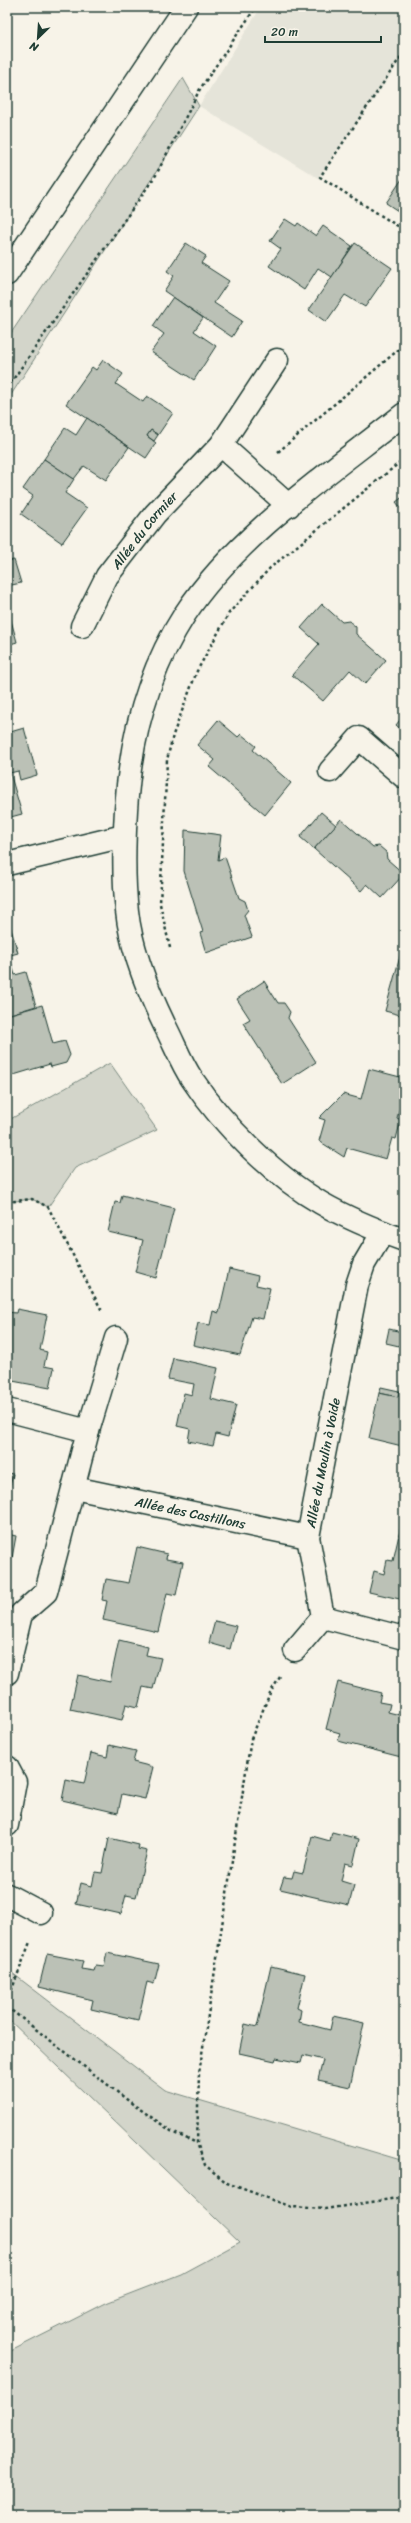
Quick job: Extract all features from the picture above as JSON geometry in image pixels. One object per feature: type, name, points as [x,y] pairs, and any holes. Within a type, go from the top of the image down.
[{"type":"street","points":[[7,274],[186,7]]},
{"type":"street","name":"Allée du Cormier","points":[[82,626],[107,576],[155,514],[222,445],[277,360]]},
{"type":"street","points":[[404,414],[289,506],[228,558],[185,614],[155,670],[136,726],[127,787],[124,836],[127,912],[146,988],[191,1078],[228,1124],[271,1166],[321,1203],[383,1232],[404,1240]]},
{"type":"street","points":[[222,445],[289,506]]},
{"type":"street","points":[[330,771],[359,738],[404,777]]},
{"type":"street","points":[[7,864],[124,836]]},
{"type":"street","name":"Allée du Moulin à Voide","points":[[324,1617],[308,1537],[357,1285],[364,1264],[383,1232]]},
{"type":"street","points":[[7,1673],[21,1614],[46,1592],[88,1431],[116,1338]]},
{"type":"street","points":[[7,1410],[88,1431]]},
{"type":"street","name":"Allée des Castillons","points":[[74,1488],[308,1537]]},
{"type":"street","points":[[295,1650],[324,1617],[404,1638]]},
{"type":"street","points":[[7,1767],[15,1782],[7,1825]]},
{"type":"street","points":[[7,1895],[41,1913]]},
{"type":"path","points":[[7,388],[156,175],[200,89],[256,7]]},
{"type":"path","points":[[404,52],[320,177],[404,230]]},
{"type":"path","points":[[253,474],[404,345]]},
{"type":"path","points":[[171,953],[160,904],[167,760],[173,735],[197,671],[229,613],[270,568],[404,459]]},
{"type":"path","points":[[7,1202],[32,1199],[48,1207],[103,1313]]},
{"type":"path","points":[[295,1650],[270,1693],[251,1739],[199,2073],[197,2143],[205,2165],[227,2183],[292,2207],[325,2209],[404,2197]]},
{"type":"path","points":[[7,2002],[18,1974]]},
{"type":"path","points":[[7,2007],[134,2105],[174,2133],[197,2143]]},
{"type":"shaded area","points":[[261,7],[399,7],[404,10],[404,56],[318,178],[199,106]]},
{"type":"shaded area","points":[[183,78],[199,106],[7,401],[7,339]]},
{"type":"shaded area","points":[[110,1063],[157,1130],[75,1168],[48,1207],[32,1199],[7,1202],[7,1121]]},
{"type":"shaded area","points":[[7,1969],[165,2090],[404,2161],[404,2516],[7,2516],[7,2353],[106,2303],[181,2274],[240,2242],[7,2018]]},
{"type":"building","points":[[404,176],[404,215],[386,203]]},
{"type":"building","points":[[285,219],[296,226],[298,223],[316,236],[323,226],[352,246],[332,277],[318,268],[304,290],[269,266],[281,249],[270,241]]},
{"type":"building","points":[[186,243],[206,256],[201,263],[229,281],[214,303],[242,321],[232,337],[164,291],[174,276],[167,271]]},
{"type":"building","points":[[355,243],[392,268],[365,307],[345,295],[326,322],[309,310]]},
{"type":"building","points":[[173,297],[203,318],[194,331],[216,346],[194,380],[151,352],[164,334],[153,326]]},
{"type":"building","points":[[103,360],[123,374],[116,384],[143,402],[147,396],[173,413],[158,435],[151,430],[147,436],[156,443],[146,458],[66,404],[92,367],[96,370]]},
{"type":"building","points":[[87,418],[129,447],[106,480],[84,466],[74,479],[44,459],[65,428],[76,435]]},
{"type":"building","points":[[151,430],[158,435],[154,441],[147,436]]},
{"type":"building","points":[[44,459],[74,479],[65,493],[87,508],[62,543],[21,514],[33,496],[23,489]]},
{"type":"building","points":[[404,496],[404,512],[396,502]]},
{"type":"building","points":[[14,560],[21,583],[7,586],[7,561]]},
{"type":"building","points":[[322,604],[342,622],[349,621],[356,627],[356,634],[386,660],[365,684],[350,670],[323,701],[292,675],[319,644],[301,628]]},
{"type":"building","points":[[7,606],[17,642],[7,645]]},
{"type":"building","points":[[404,715],[404,732],[396,725]]},
{"type":"building","points":[[218,720],[238,737],[241,734],[256,746],[253,750],[291,783],[265,815],[209,767],[215,760],[197,745]]},
{"type":"building","points":[[24,728],[37,775],[20,780],[18,771],[10,773],[22,814],[7,818],[7,733]]},
{"type":"building","points":[[321,812],[336,825],[314,849],[300,837]]},
{"type":"building","points":[[341,819],[373,847],[379,846],[386,852],[387,859],[404,874],[382,898],[367,884],[361,891],[314,849]]},
{"type":"building","points":[[185,830],[221,835],[218,860],[225,857],[239,898],[245,901],[248,910],[244,915],[252,937],[206,953],[200,933],[203,932],[184,871]]},
{"type":"building","points":[[7,915],[18,953],[7,956]]},
{"type":"building","points":[[404,942],[404,1016],[385,1011]]},
{"type":"building","points":[[9,955],[15,975],[26,972],[36,1006],[7,1015],[7,956]]},
{"type":"building","points":[[264,981],[278,1003],[284,1003],[290,1012],[288,1018],[316,1062],[282,1084],[243,1023],[250,1019],[237,999]]},
{"type":"building","points":[[42,1005],[53,1044],[65,1041],[70,1055],[66,1063],[51,1067],[50,1064],[7,1077],[7,1015]]},
{"type":"building","points":[[369,1069],[404,1078],[404,1093],[397,1118],[401,1120],[396,1139],[392,1138],[386,1159],[347,1148],[344,1157],[319,1141],[325,1120],[319,1118],[343,1094],[361,1099]]},
{"type":"building","points":[[122,1195],[174,1208],[156,1278],[135,1272],[143,1240],[108,1232],[115,1202],[120,1203]]},
{"type":"building","points":[[229,1269],[258,1276],[256,1285],[270,1288],[263,1319],[252,1317],[240,1355],[193,1345],[198,1323],[210,1325],[213,1311],[219,1313]]},
{"type":"building","points":[[17,1309],[47,1315],[40,1350],[47,1352],[44,1366],[54,1368],[50,1388],[7,1380],[7,1312],[16,1313]]},
{"type":"building","points":[[389,1329],[402,1332],[399,1346],[386,1343]]},
{"type":"building","points":[[173,1358],[218,1368],[211,1399],[236,1405],[228,1437],[216,1434],[213,1446],[188,1441],[190,1429],[177,1426],[184,1393],[192,1395],[194,1384],[168,1379]]},
{"type":"building","points":[[381,1387],[399,1391],[398,1397],[379,1393]]},
{"type":"building","points":[[399,1391],[404,1392],[404,1436],[402,1446],[369,1438],[379,1393],[398,1397]]},
{"type":"building","points":[[7,1473],[13,1474],[7,1499]]},
{"type":"building","points":[[401,1526],[404,1527],[404,1600],[369,1592],[374,1571],[384,1574],[387,1560],[393,1561]]},
{"type":"building","points":[[7,1534],[16,1536],[12,1558],[7,1557]]},
{"type":"building","points":[[137,1547],[167,1554],[166,1559],[183,1562],[176,1595],[167,1593],[158,1632],[103,1620],[107,1601],[102,1600],[106,1579],[129,1583]]},
{"type":"building","points":[[215,1621],[236,1626],[230,1649],[209,1643]]},
{"type":"building","points":[[119,1640],[148,1647],[146,1655],[161,1658],[153,1689],[143,1687],[138,1707],[126,1704],[122,1720],[70,1709],[78,1675],[110,1682]]},
{"type":"building","points":[[338,1682],[381,1693],[379,1702],[390,1704],[388,1712],[404,1716],[404,1746],[401,1757],[338,1741],[340,1733],[326,1729]]},
{"type":"building","points":[[109,1745],[136,1751],[133,1762],[153,1767],[145,1799],[122,1794],[118,1813],[62,1800],[66,1780],[84,1784],[91,1753],[107,1757]]},
{"type":"building","points":[[332,1832],[359,1839],[353,1865],[345,1863],[341,1881],[354,1885],[349,1905],[280,1889],[284,1877],[292,1878],[294,1871],[303,1873],[312,1836],[330,1841]]},
{"type":"building","points":[[109,1838],[139,1845],[138,1849],[147,1851],[136,1897],[126,1895],[121,1914],[76,1904],[81,1883],[92,1886],[95,1872],[102,1873]]},
{"type":"building","points":[[107,1953],[159,1964],[154,1984],[147,1982],[138,2020],[91,2009],[93,2000],[39,1987],[47,1954],[83,1961],[81,1969],[94,1971],[96,1965],[104,1966]]},
{"type":"building","points":[[271,1966],[305,1974],[297,2008],[301,2010],[299,2022],[330,2030],[333,2016],[364,2023],[350,2087],[318,2080],[323,2060],[303,2055],[301,2063],[276,2058],[275,2061],[239,2053],[245,2024],[257,2027]]},
{"type":"building","points":[[404,2031],[404,2056],[398,2055]]}]
